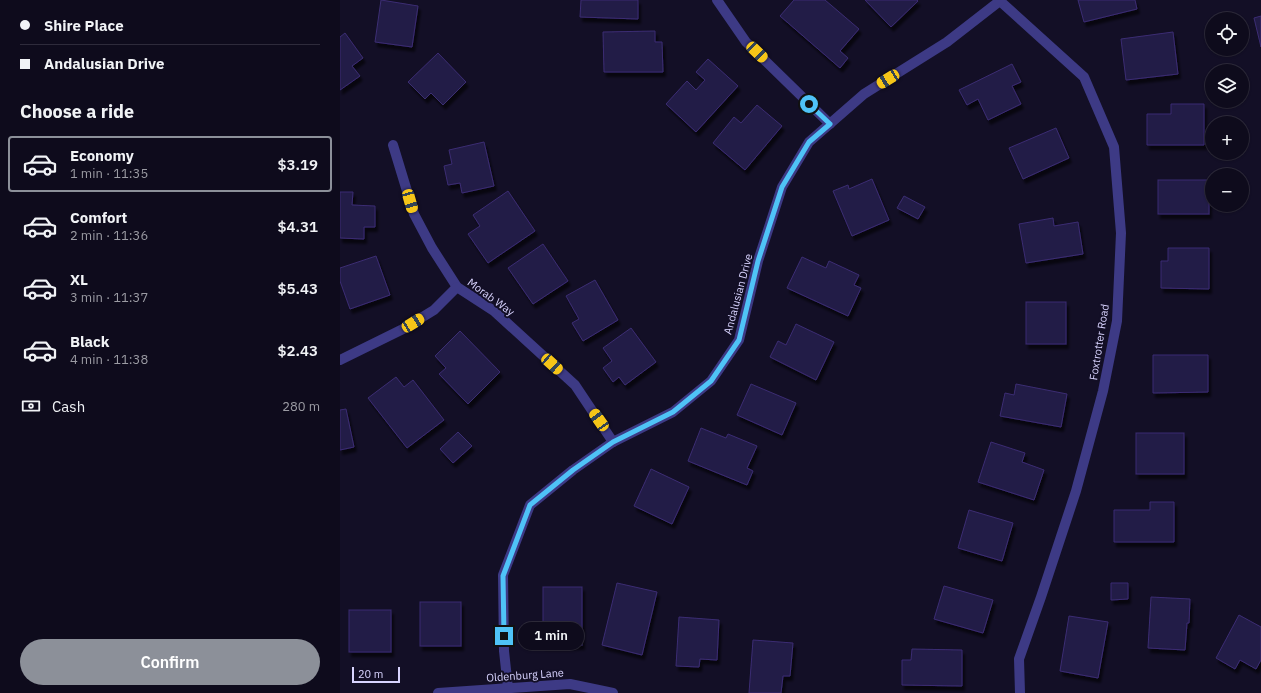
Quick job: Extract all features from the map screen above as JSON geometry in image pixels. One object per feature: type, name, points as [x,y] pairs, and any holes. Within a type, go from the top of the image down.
[{"type":"street","points":[[717,0],[746,42],[830,124]]},
{"type":"street","name":"Andalusian Drive","points":[[508,688],[504,651],[503,576],[530,505],[573,470],[613,442],[673,412],[711,381],[739,340],[758,261],[782,187],[809,142],[864,94],[947,42],[1000,1]]},
{"type":"street","name":"Foxtrotter Road","points":[[1000,1],[1084,77],[1114,147],[1122,233],[1117,321],[1103,391],[1076,491],[1019,659],[1020,693]]},
{"type":"street","name":"Morab Way","points":[[392,145],[414,214],[432,248],[457,287],[494,311],[575,385],[613,442]]},
{"type":"street","points":[[340,360],[409,326],[434,310],[457,287]]},
{"type":"street","name":"Oldenburg Lane","points":[[438,693],[570,684],[612,693]]},
{"type":"building","points":[[381,0],[418,6],[412,47],[375,42]]},
{"type":"building","points":[[581,0],[638,0],[638,19],[580,17]]},
{"type":"building","points":[[794,0],[825,0],[859,29],[840,51],[848,58],[840,68],[780,16]]},
{"type":"building","points":[[865,0],[917,0],[918,1],[891,27]]},
{"type":"building","points":[[1078,0],[1135,0],[1137,9],[1084,22]]},
{"type":"building","points":[[1261,16],[1261,47],[1254,18]]},
{"type":"building","points":[[655,31],[655,42],[662,42],[663,72],[604,72],[603,32]]},
{"type":"building","points":[[1173,32],[1178,74],[1126,80],[1121,39]]},
{"type":"building","points":[[345,33],[363,58],[352,66],[360,76],[340,90],[340,37]]},
{"type":"building","points":[[438,53],[466,82],[443,105],[431,93],[425,99],[408,82]]},
{"type":"building","points":[[708,59],[738,86],[696,132],[666,104],[687,81],[696,90],[705,80],[696,72]]},
{"type":"building","points":[[1012,64],[1021,82],[1012,86],[1021,104],[988,120],[978,99],[967,105],[959,90]]},
{"type":"building","points":[[1171,104],[1204,104],[1204,145],[1147,145],[1147,114],[1171,114]]},
{"type":"building","points":[[757,105],[782,126],[745,170],[713,143],[734,117],[741,123]]},
{"type":"building","points":[[1056,128],[1069,158],[1023,179],[1009,148]]},
{"type":"building","points":[[484,142],[494,186],[462,193],[460,183],[448,185],[444,166],[452,164],[449,150]]},
{"type":"building","points":[[872,179],[889,220],[852,236],[833,191],[848,185],[849,189]]},
{"type":"building","points":[[1158,180],[1205,180],[1205,212],[1209,212],[1209,214],[1158,214]]},
{"type":"building","points":[[508,191],[535,231],[488,263],[468,234],[480,226],[473,215]]},
{"type":"building","points":[[340,192],[353,192],[352,205],[375,206],[375,227],[364,227],[364,239],[340,238]]},
{"type":"building","points":[[904,196],[925,207],[918,219],[897,208]]},
{"type":"building","points":[[1053,218],[1054,226],[1078,222],[1083,254],[1026,263],[1019,224]]},
{"type":"building","points":[[543,244],[568,281],[533,304],[508,268]]},
{"type":"building","points":[[1168,248],[1209,248],[1209,289],[1161,288],[1161,261],[1168,261]]},
{"type":"building","points":[[376,256],[390,295],[350,309],[340,281],[340,268]]},
{"type":"building","points":[[802,257],[826,268],[829,261],[859,275],[854,285],[861,288],[848,316],[787,288]]},
{"type":"building","points":[[595,280],[618,320],[583,341],[572,323],[579,319],[566,296]]},
{"type":"building","points":[[1026,302],[1066,302],[1066,344],[1026,344]]},
{"type":"building","points":[[796,324],[834,342],[816,380],[770,357],[778,341],[786,345]]},
{"type":"building","points":[[631,328],[656,362],[625,385],[619,377],[613,382],[603,368],[612,361],[603,348]]},
{"type":"building","points":[[460,331],[500,372],[468,404],[439,374],[446,368],[435,356]]},
{"type":"building","points":[[1153,355],[1208,355],[1208,392],[1153,393]]},
{"type":"building","points":[[396,377],[404,387],[413,380],[444,420],[407,448],[368,398]]},
{"type":"building","points":[[751,384],[796,403],[782,435],[737,415]]},
{"type":"building","points":[[1016,384],[1067,394],[1061,427],[1000,416],[1005,393],[1014,395]]},
{"type":"building","points":[[346,409],[354,447],[340,450],[340,410]]},
{"type":"building","points":[[701,428],[726,438],[728,434],[757,446],[747,468],[753,471],[747,485],[688,461]]},
{"type":"building","points":[[458,432],[472,446],[453,463],[440,449]]},
{"type":"building","points":[[1136,433],[1184,433],[1184,474],[1136,474]]},
{"type":"building","points":[[991,442],[1025,453],[1022,462],[1044,470],[1034,500],[978,482]]},
{"type":"building","points":[[651,469],[689,487],[672,524],[634,506]]},
{"type":"building","points":[[1150,502],[1174,502],[1174,542],[1114,542],[1114,510],[1150,510]]},
{"type":"building","points":[[969,510],[1013,523],[1002,561],[958,548]]},
{"type":"building","points":[[617,583],[657,592],[642,655],[602,645]]},
{"type":"building","points":[[1111,583],[1128,583],[1128,599],[1111,600]]},
{"type":"building","points":[[944,586],[993,600],[983,633],[934,619]]},
{"type":"building","points":[[543,587],[582,587],[582,645],[543,645]]},
{"type":"building","points":[[1151,597],[1190,599],[1189,623],[1187,623],[1185,650],[1148,648]]},
{"type":"building","points":[[420,602],[461,602],[461,646],[420,646]]},
{"type":"building","points":[[349,610],[391,610],[391,652],[349,652]]},
{"type":"building","points":[[1239,615],[1261,627],[1261,660],[1256,669],[1240,660],[1235,669],[1216,658]]},
{"type":"building","points":[[1069,616],[1108,622],[1098,678],[1060,671]]},
{"type":"building","points":[[679,617],[719,620],[717,660],[700,659],[699,667],[676,666]]},
{"type":"building","points":[[753,640],[793,643],[790,676],[783,676],[781,693],[749,693]]},
{"type":"building","points":[[912,649],[962,650],[962,686],[902,685],[902,660],[911,660]]},
{"type":"route","points":[[504,636],[503,576],[530,505],[573,470],[613,442],[673,412],[711,381],[739,340],[758,261],[782,187],[809,142],[830,124],[809,104]]}]
